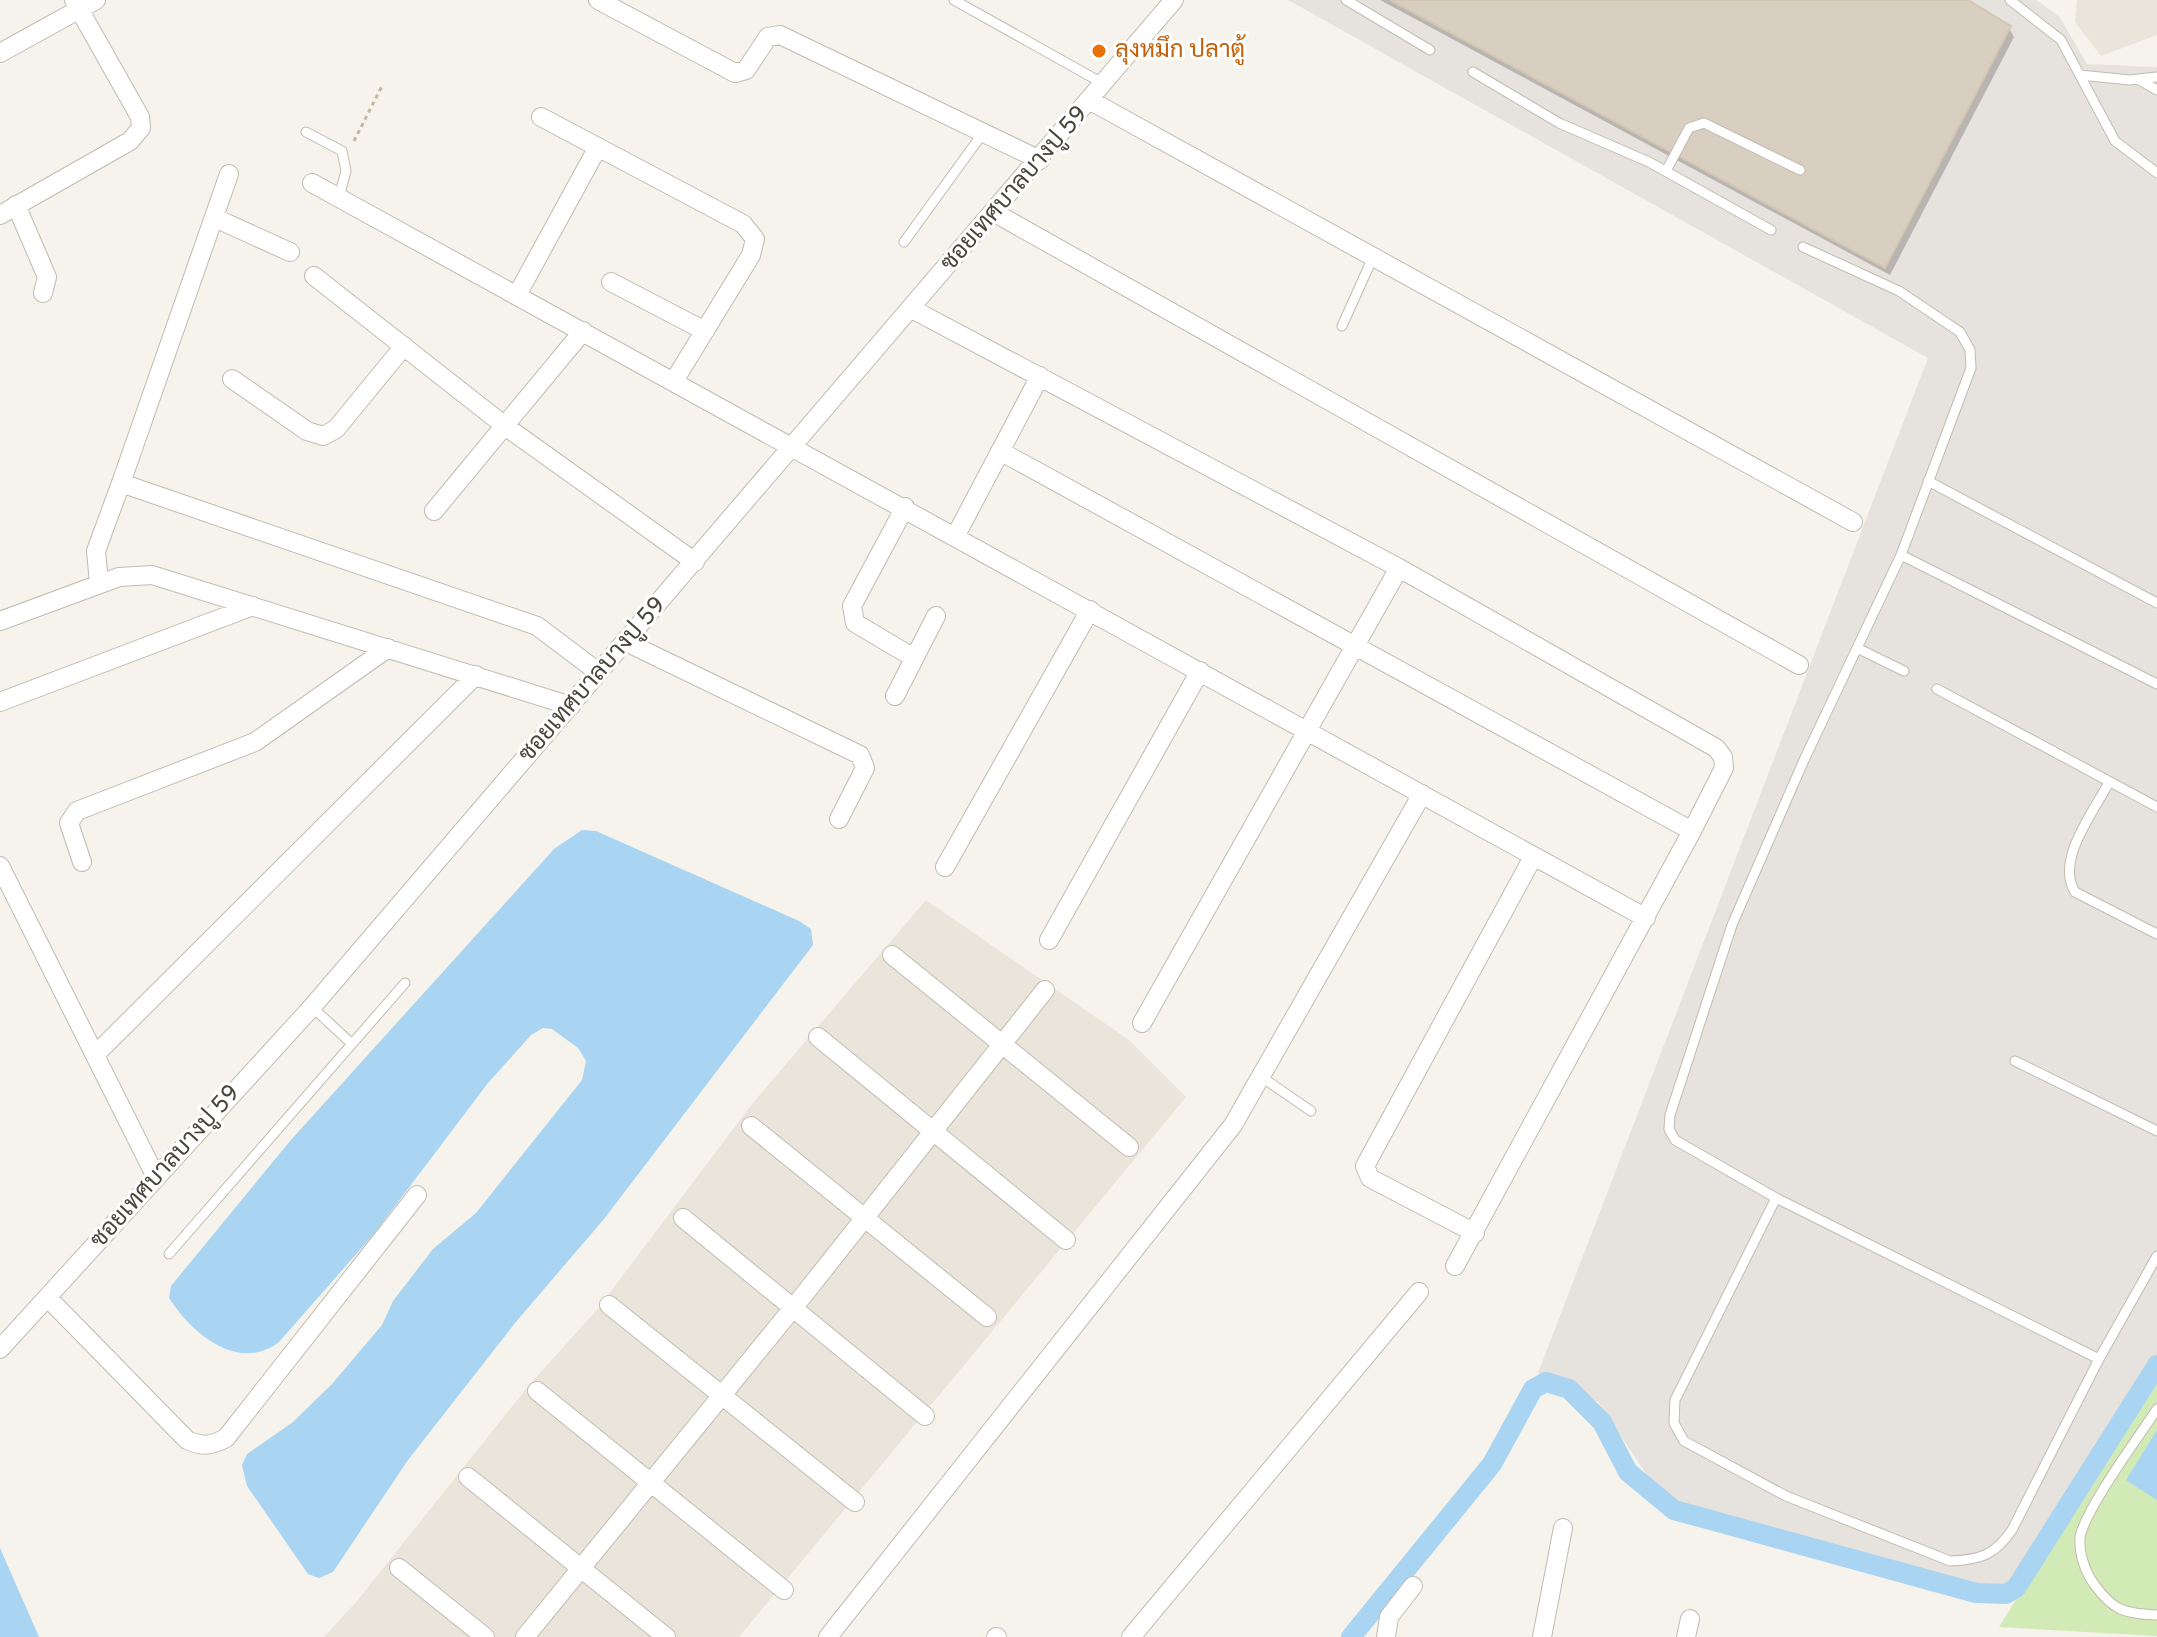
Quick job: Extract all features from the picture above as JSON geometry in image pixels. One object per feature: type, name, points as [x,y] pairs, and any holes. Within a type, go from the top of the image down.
[{"type":"street","points":[[598,0],[735,73],[746,70],[768,37],[780,35],[1040,160]]},
{"type":"street","name":"ซอยเทศบาลบางปู 59","points":[[0,1349],[49,1299],[312,1007],[1091,101],[1174,0]]},
{"type":"street","points":[[0,53],[83,3],[140,117],[141,128],[130,141],[8,210],[47,277],[43,293]]},
{"type":"street","points":[[1091,101],[1853,522]]},
{"type":"street","points":[[541,117],[750,230],[755,247],[674,381]]},
{"type":"street","points":[[517,295],[598,147]]},
{"type":"street","points":[[99,583],[96,551],[229,174]]},
{"type":"street","points":[[312,183],[956,535],[1305,732],[1646,918]]},
{"type":"street","points":[[995,213],[1799,665]]},
{"type":"street","points":[[215,218],[290,252]]},
{"type":"street","points":[[314,276],[505,426],[695,562]]},
{"type":"street","points":[[611,282],[705,331]]},
{"type":"street","points":[[912,309],[1399,568],[1716,748],[1724,768],[1646,918],[1455,1266]]},
{"type":"street","points":[[434,511],[583,331]]},
{"type":"street","points":[[232,379],[307,431],[323,436],[336,429],[404,346]]},
{"type":"street","points":[[956,535],[1040,376]]},
{"type":"street","points":[[1000,451],[1692,831]]},
{"type":"street","points":[[121,483],[537,626],[598,672]]},
{"type":"street","points":[[905,507],[852,606],[851,615],[855,623],[914,658]]},
{"type":"street","points":[[1142,1023],[1399,568]]},
{"type":"street","points":[[0,621],[99,583],[119,577],[152,575],[571,706]]},
{"type":"street","points":[[0,702],[253,606]]},
{"type":"street","points":[[945,867],[1090,610]]},
{"type":"street","points":[[895,696],[936,616]]},
{"type":"street","points":[[626,642],[860,755],[865,768],[839,819]]},
{"type":"street","points":[[82,862],[69,823],[77,811],[255,742],[388,648]]},
{"type":"street","points":[[1049,940],[1200,671]]},
{"type":"street","points":[[96,1054],[476,675]]},
{"type":"street","points":[[828,1637],[1233,1125],[1263,1078],[1422,794]]},
{"type":"street","points":[[1475,1233],[1370,1178],[1365,1166],[1533,857]]},
{"type":"street","points":[[0,866],[156,1177]]},
{"type":"street","points":[[892,955],[1129,1147]]},
{"type":"street","points":[[525,1637],[1045,990]]},
{"type":"street","points":[[818,1037],[1066,1240]]},
{"type":"street","points":[[751,1126],[987,1317]]},
{"type":"street","points":[[49,1299],[187,1440],[199,1445],[212,1445],[226,1438],[417,1195]]},
{"type":"street","points":[[683,1218],[925,1416]]},
{"type":"street","points":[[1131,1637],[1419,1292]]},
{"type":"street","points":[[609,1305],[855,1502]]},
{"type":"street","points":[[537,1391],[784,1590]]},
{"type":"street","points":[[468,1477],[666,1637]]},
{"type":"street","points":[[1542,1637],[1563,1528]]},
{"type":"street","points":[[399,1568],[485,1637]]},
{"type":"street","points":[[1386,1637],[1389,1617],[1413,1586]]},
{"type":"lane","points":[[954,0],[1104,84]]},
{"type":"lane","points":[[1346,0],[1430,50]]},
{"type":"lane","points":[[2010,0],[2061,40],[2115,141],[2157,173]]},
{"type":"lane","points":[[1473,72],[1559,123],[1666,171],[1771,230]]},
{"type":"lane","points":[[2080,75],[2138,79],[2157,77]]},
{"type":"lane","points":[[2138,79],[2157,90]]},
{"type":"lane","points":[[1666,171],[1689,128],[1704,123],[1800,170]]},
{"type":"lane","points":[[306,132],[334,144],[345,159],[346,171],[339,197]]},
{"type":"lane","points":[[904,242],[983,133]]},
{"type":"lane","points":[[1803,247],[1899,291],[1960,332],[1970,350],[1971,368],[1901,555],[1732,925],[1670,1115],[1669,1129],[1675,1140],[1776,1198],[2099,1359]]},
{"type":"lane","points":[[1342,326],[1373,257]]},
{"type":"lane","points":[[1928,481],[2157,603]]},
{"type":"lane","points":[[1901,555],[2157,684]]},
{"type":"lane","points":[[1857,648],[1904,671]]},
{"type":"lane","points":[[1937,689],[2157,807]]},
{"type":"lane","points":[[2109,782],[2068,864],[2069,882],[2075,892],[2157,934]]},
{"type":"lane","points":[[169,1254],[405,983]]},
{"type":"lane","points":[[312,1007],[352,1044]]},
{"type":"lane","points":[[2015,1061],[2157,1131]]},
{"type":"lane","points":[[1263,1078],[1311,1111]]},
{"type":"lane","points":[[1776,1198],[1675,1400],[1674,1423],[1684,1441],[1786,1496],[1950,1561],[1977,1560],[1999,1549],[2012,1530],[2099,1359],[2157,1256]]},
{"type":"lane","points":[[2157,1409],[2089,1516],[2080,1537],[2085,1572],[2102,1595],[2122,1612],[2157,1615]]},
{"type":"path","points":[[345,159],[383,84]]},
{"type":"shaded area","points":[[1288,0],[2036,0],[2059,16],[2087,64],[2157,67],[2157,1365],[2009,1596],[1698,1515],[1651,1481],[1598,1402],[1538,1373],[1928,358]]},
{"type":"shaded area","points":[[2077,0],[2157,0],[2157,35],[2101,56],[2075,22]]},
{"type":"shaded area","points":[[926,900],[1129,1040],[1186,1097],[739,1637],[324,1637],[357,1601],[530,1384],[596,1311],[752,1104]]},
{"type":"green space","points":[[2157,1374],[2157,1636],[1999,1627]]},
{"type":"water","points":[[582,830],[596,831],[799,921],[811,929],[813,945],[604,1219],[515,1323],[408,1460],[333,1572],[319,1578],[308,1574],[247,1486],[242,1465],[247,1454],[293,1422],[332,1384],[382,1325],[393,1301],[433,1249],[476,1213],[582,1080],[586,1061],[578,1048],[552,1029],[543,1028],[531,1035],[488,1083],[373,1235],[279,1342],[264,1350],[248,1353],[218,1345],[203,1336],[179,1311],[169,1298],[171,1286],[290,1141],[554,849]]},
{"type":"water","points":[[2157,1430],[2157,1500],[2126,1480]]},
{"type":"water","points":[[0,1548],[39,1637],[0,1637]]},
{"type":"building","points":[[1390,0],[1968,0],[2011,26],[1885,268]]},
{"type":"waterway","points":[[1351,1637],[1492,1464],[1533,1389],[1546,1382],[1569,1389],[1602,1422],[1628,1472],[1674,1510],[1976,1593],[2006,1594],[2016,1588],[2157,1365]]},
{"type":"place","name":"ลุงหมึก ปลาตู้","points":[[1099,51]]}]
